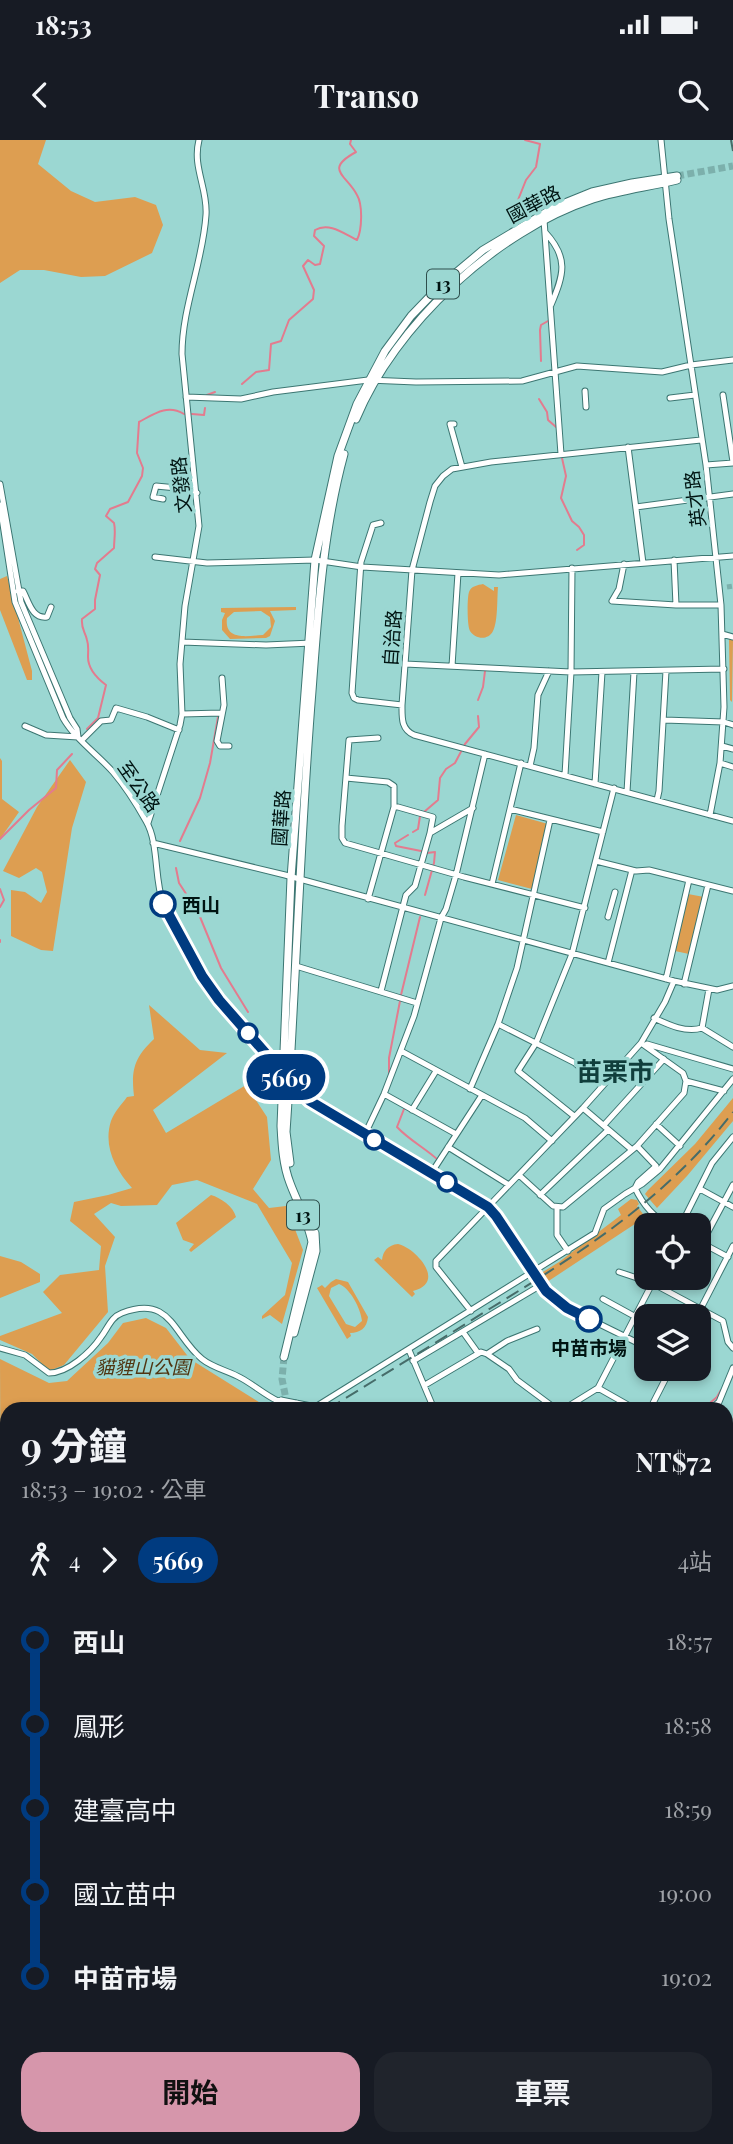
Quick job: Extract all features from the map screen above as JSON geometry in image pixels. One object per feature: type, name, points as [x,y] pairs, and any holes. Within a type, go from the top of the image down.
[{"type":"main road","name":"國華路","points":[[286,1358],[312,1242],[283,1153],[283,1072],[303,811],[318,561],[343,457],[372,381],[439,287],[483,250],[592,192],[677,178]]},
{"type":"main road","name":"國華路","points":[[291,1179],[286,1132],[296,966],[296,879]]},
{"type":"street","name":"文發路","points":[[148,823],[182,714],[180,664],[185,606],[200,527],[182,336],[206,214],[195,157],[199,140]]},
{"type":"street","name":"英才路","points":[[661,140],[669,219],[706,465],[721,605],[724,669],[722,746],[710,815]]},
{"type":"street","points":[[544,217],[561,454]]},
{"type":"street","points":[[545,232],[557,245],[562,258],[556,292],[550,307]]},
{"type":"street","points":[[187,397],[241,399],[273,392],[372,381],[522,381],[577,366],[662,372],[733,360]]},
{"type":"street","points":[[585,391],[586,407]]},
{"type":"street","points":[[670,398],[695,395]]},
{"type":"street","points":[[706,465],[733,463],[723,395]]},
{"type":"street","points":[[454,424],[450,424],[462,467]]},
{"type":"street","name":"自治路","points":[[701,440],[462,467],[443,476],[435,486],[412,569],[402,722],[409,733],[733,821]]},
{"type":"street","points":[[628,447],[643,563]]},
{"type":"street","name":"至公路","points":[[0,484],[15,602],[35,642]]},
{"type":"street","points":[[163,499],[153,497],[156,486],[197,493]]},
{"type":"street","points":[[636,507],[733,494]]},
{"type":"street","name":"至公路","points":[[0,505],[18,591],[64,718],[71,731],[116,775],[148,823],[161,896],[177,933],[219,1000],[310,1101],[488,1207],[555,1300],[634,1341]]},
{"type":"street","points":[[382,523],[373,525],[362,567],[356,612],[352,693],[358,700],[402,705]]},
{"type":"street","points":[[155,557],[225,564],[318,561],[362,567],[499,575],[733,556]]},
{"type":"street","points":[[674,560],[677,606]]},
{"type":"street","points":[[624,564],[619,589],[612,601],[677,606],[721,605]]},
{"type":"street","points":[[565,775],[571,672],[572,568]]},
{"type":"street","points":[[452,666],[458,573]]},
{"type":"street","points":[[719,587],[727,587]]},
{"type":"street","points":[[18,591],[23,591],[38,617],[47,617],[51,607]]},
{"type":"street","points":[[722,634],[733,637]]},
{"type":"street","points":[[182,642],[312,643]]},
{"type":"street","points":[[405,664],[571,672],[724,669]]},
{"type":"street","points":[[530,766],[538,695],[549,671]]},
{"type":"street","points":[[657,800],[666,671]]},
{"type":"street","points":[[595,784],[601,672]]},
{"type":"street","points":[[627,792],[634,672]]},
{"type":"street","points":[[222,678],[224,705],[217,741],[220,746],[229,746]]},
{"type":"street","points":[[724,707],[733,709]]},
{"type":"street","points":[[25,726],[46,735],[80,739],[101,721],[111,720],[116,708],[178,730]]},
{"type":"street","points":[[182,714],[221,713]]},
{"type":"street","points":[[664,720],[723,722],[733,725]]},
{"type":"street","points":[[378,738],[349,740],[342,838],[345,843],[585,908]]},
{"type":"street","points":[[722,746],[733,749]]},
{"type":"street","points":[[365,1134],[384,1094],[417,1003],[456,875],[485,754]]},
{"type":"street","points":[[492,884],[521,763]]},
{"type":"street","points":[[720,763],[733,767]]},
{"type":"street","points":[[346,778],[388,782],[394,786],[394,807],[368,899]]},
{"type":"street","points":[[574,1116],[518,1071],[536,1043],[572,954],[614,788]]},
{"type":"street","points":[[381,991],[406,895],[415,886],[433,817],[394,807]]},
{"type":"street","points":[[430,833],[473,808]]},
{"type":"street","points":[[510,809],[603,832]]},
{"type":"street","points":[[470,1089],[498,1024],[517,968],[550,820]]},
{"type":"street","points":[[153,843],[684,984],[709,989],[726,989],[733,986]]},
{"type":"street","points":[[596,861],[632,870],[649,870],[733,891]]},
{"type":"street","points":[[608,963],[632,870]]},
{"type":"street","points":[[666,979],[689,880]]},
{"type":"street","points":[[684,984],[708,885]]},
{"type":"street","points":[[608,917],[615,892]]},
{"type":"street","points":[[611,904],[622,908]]},
{"type":"street","points":[[296,966],[417,1003]]},
{"type":"street","points":[[471,1311],[435,1264],[583,1108],[641,1042],[674,981]]},
{"type":"street","points":[[702,1028],[709,989]]},
{"type":"street","points":[[654,1018],[675,1027],[697,1030],[702,1028]]},
{"type":"street","points":[[498,1024],[575,1063],[602,1086]]},
{"type":"street","points":[[702,1028],[733,1047]]},
{"type":"street","points":[[519,1175],[557,1208],[563,1207],[634,1147],[656,1124],[684,1093],[687,1081],[683,1073],[641,1042]]},
{"type":"street","points":[[641,1042],[733,1069]]},
{"type":"street","points":[[401,1051],[525,1118],[552,1141]]},
{"type":"street","points":[[540,1195],[606,1128],[664,1059]]},
{"type":"street","points":[[412,1110],[436,1071]]},
{"type":"street","points":[[324,1402],[595,1233],[604,1209],[660,1169],[733,1079]]},
{"type":"street","points":[[687,1081],[724,1091]]},
{"type":"street","points":[[384,1094],[456,1134]]},
{"type":"street","points":[[432,1172],[482,1095]]},
{"type":"street","points":[[583,1108],[656,1166],[635,1188]]},
{"type":"street","points":[[656,1124],[680,1146]]},
{"type":"street","points":[[687,1213],[712,1163],[733,1137]]},
{"type":"street","points":[[448,1147],[509,1185]]},
{"type":"street","points":[[711,1224],[733,1185]]},
{"type":"street","points":[[635,1188],[653,1213]]},
{"type":"street","points":[[700,1189],[733,1207]]},
{"type":"street","points":[[557,1208],[557,1235],[568,1251]]},
{"type":"street","points":[[704,1304],[733,1246]]},
{"type":"street","points":[[711,1248],[728,1257]]},
{"type":"street","points":[[619,1272],[634,1276]]},
{"type":"street","points":[[413,1362],[541,1284]]},
{"type":"street","points":[[670,1290],[693,1304]]},
{"type":"street","points":[[575,1402],[598,1388],[634,1316],[603,1299]]},
{"type":"street","points":[[0,1348],[25,1354],[49,1373],[60,1372],[91,1349],[117,1315],[147,1308],[159,1311],[169,1318],[202,1359],[241,1378],[271,1398],[291,1402]]},
{"type":"street","points":[[711,1314],[723,1321],[728,1342],[733,1348]]},
{"type":"street","points":[[486,1354],[537,1328]]},
{"type":"street","points":[[463,1332],[478,1353]]},
{"type":"street","points":[[409,1350],[431,1402]]},
{"type":"street","points":[[425,1385],[478,1353],[486,1354],[509,1369],[517,1380],[546,1402]]},
{"type":"street","points":[[719,1402],[733,1368]]},
{"type":"street","points":[[654,1402],[664,1381]]},
{"type":"street","points":[[598,1388],[623,1402]]},
{"type":"green space","points":[[0,140],[46,140],[38,164],[71,191],[95,202],[135,197],[156,205],[163,225],[152,253],[105,276],[81,277],[44,270],[20,270],[0,283]]},
{"type":"green space","points":[[7,576],[32,671],[32,680],[27,680],[0,610],[0,579]]},
{"type":"green space","points":[[483,584],[494,591],[494,587],[498,587],[497,616],[491,634],[481,638],[470,631],[468,595],[475,586]]},
{"type":"green space","points":[[296,607],[296,610],[270,611],[275,621],[270,636],[266,638],[230,639],[222,630],[225,613],[221,612],[221,608]],"holes":[[[261,611],[270,617],[271,627],[263,635],[238,636],[229,630],[227,618],[234,612]]]},
{"type":"green space","points":[[729,639],[733,640],[732,702],[730,700]]},
{"type":"green space","points":[[0,758],[2,799],[19,812],[0,839]]},
{"type":"green space","points":[[70,760],[86,782],[72,828],[53,951],[41,950],[11,936],[11,890],[25,892],[41,903],[47,892],[42,872],[36,868],[19,878],[3,871],[37,807]]},
{"type":"green space","points":[[516,815],[548,824],[532,889],[498,880]]},
{"type":"green space","points":[[688,894],[704,897],[689,954],[675,951]]},
{"type":"green space","points":[[149,1005],[200,1050],[227,1053],[153,1110],[166,1133],[246,1085],[267,1117],[271,1160],[253,1189],[269,1208],[286,1206],[303,1250],[282,1324],[270,1315],[262,1319],[262,1316],[285,1295],[292,1263],[257,1204],[197,1180],[172,1185],[157,1205],[121,1206],[111,1203],[94,1214],[115,1237],[105,1266],[108,1312],[64,1365],[49,1371],[32,1354],[0,1340],[0,1336],[62,1313],[43,1292],[60,1275],[99,1270],[101,1246],[70,1221],[74,1202],[132,1188],[112,1157],[109,1130],[118,1108],[127,1097],[134,1096],[135,1065],[154,1039]]},
{"type":"green space","points":[[733,1098],[733,1121],[657,1208],[645,1194],[695,1144]]},
{"type":"green space","points":[[211,1195],[226,1203],[236,1217],[191,1252],[189,1250],[194,1244],[183,1240],[176,1223]]},
{"type":"green space","points":[[631,1199],[637,1200],[637,1206],[642,1213],[634,1213],[634,1225],[544,1284],[538,1275],[621,1215],[618,1209]]},
{"type":"green space","points":[[398,1244],[412,1251],[425,1265],[428,1273],[428,1280],[423,1287],[413,1291],[415,1294],[412,1297],[374,1260],[378,1257],[382,1260],[387,1249]]},
{"type":"green space","points":[[0,1256],[21,1262],[40,1274],[40,1282],[0,1298]]},
{"type":"green space","points":[[336,1279],[348,1282],[368,1317],[362,1329],[350,1333],[351,1336],[347,1339],[317,1288],[322,1285],[325,1288]],"holes":[[[339,1284],[354,1300],[361,1316],[362,1321],[355,1327],[346,1324],[329,1296],[331,1288]]]},
{"type":"green space","name":"貓貍山公園","points":[[146,1318],[166,1328],[190,1359],[259,1402],[0,1402],[0,1359],[49,1383],[67,1381],[108,1343],[123,1323]]},
{"type":"waterway","points":[[242,384],[256,372],[269,370],[271,344],[281,341],[289,320],[313,299],[314,290],[303,266],[308,260],[315,265],[320,264],[324,246],[314,236],[315,230],[331,228],[357,240],[361,218],[359,199],[339,168],[346,158],[356,152],[350,144],[351,140]]},
{"type":"waterway","points":[[525,140],[540,144],[536,167],[526,180],[516,205],[529,213]]},
{"type":"waterway","points":[[541,361],[540,330],[541,325],[548,321]]},
{"type":"waterway","points":[[207,395],[215,392]]},
{"type":"waterway","points":[[539,399],[547,412],[548,420],[556,427]]},
{"type":"waterway","points":[[192,414],[204,415],[205,408]]},
{"type":"waterway","points":[[87,729],[98,718],[106,685],[90,666],[88,642],[82,622],[82,619],[95,609],[100,575],[95,569],[97,563],[114,548],[114,523],[106,516],[110,509],[128,502],[142,476],[143,468],[137,453],[139,422],[166,410],[184,414]]},
{"type":"waterway","points":[[562,458],[566,476],[561,498],[572,521],[584,535],[584,545],[577,550]]},
{"type":"waterway","points":[[478,700],[485,671]]},
{"type":"waterway","points":[[424,812],[438,800],[440,778],[446,769],[455,763],[465,744],[479,727],[478,716]]},
{"type":"waterway","points":[[180,841],[200,798],[210,763],[218,717]]},
{"type":"waterway","points":[[0,839],[56,788],[57,770],[72,754]]},
{"type":"waterway","points":[[413,832],[418,829],[420,816]]},
{"type":"waterway","points":[[408,835],[395,843],[396,846],[421,851]]},
{"type":"waterway","points":[[425,895],[435,852],[427,853]]},
{"type":"waterway","points":[[176,868],[179,883],[198,912],[221,968],[248,1012]]},
{"type":"waterway","points":[[0,889],[4,900],[0,907]]},
{"type":"waterway","points":[[401,995],[420,917]]},
{"type":"waterway","points":[[389,1073],[389,1058],[400,1001]]},
{"type":"waterway","points":[[404,1109],[397,1127],[438,1160]]},
{"type":"waterway","points":[[711,1402],[721,1390]]},
{"type":"tunnel","points":[[677,176],[733,166]]},
{"type":"tunnel","points":[[727,587],[733,586]]},
{"type":"tunnel","points":[[284,1357],[282,1379],[287,1402]]},
{"type":"railway","points":[[731,140],[733,151]]},
{"type":"railway","points":[[339,1402],[590,1244],[680,1171],[733,1112]]},
{"type":"bus line","name":"5669","points":[[163,904],[202,976],[219,1000],[310,1101],[488,1207],[546,1291],[567,1308],[589,1319]]},
{"type":"place","name":"西山","points":[[163,904]]},
{"type":"place","name":"中苗市場","points":[[589,1319]]},
{"type":"district","name":"苗栗市","points":[[615,1070]]}]
